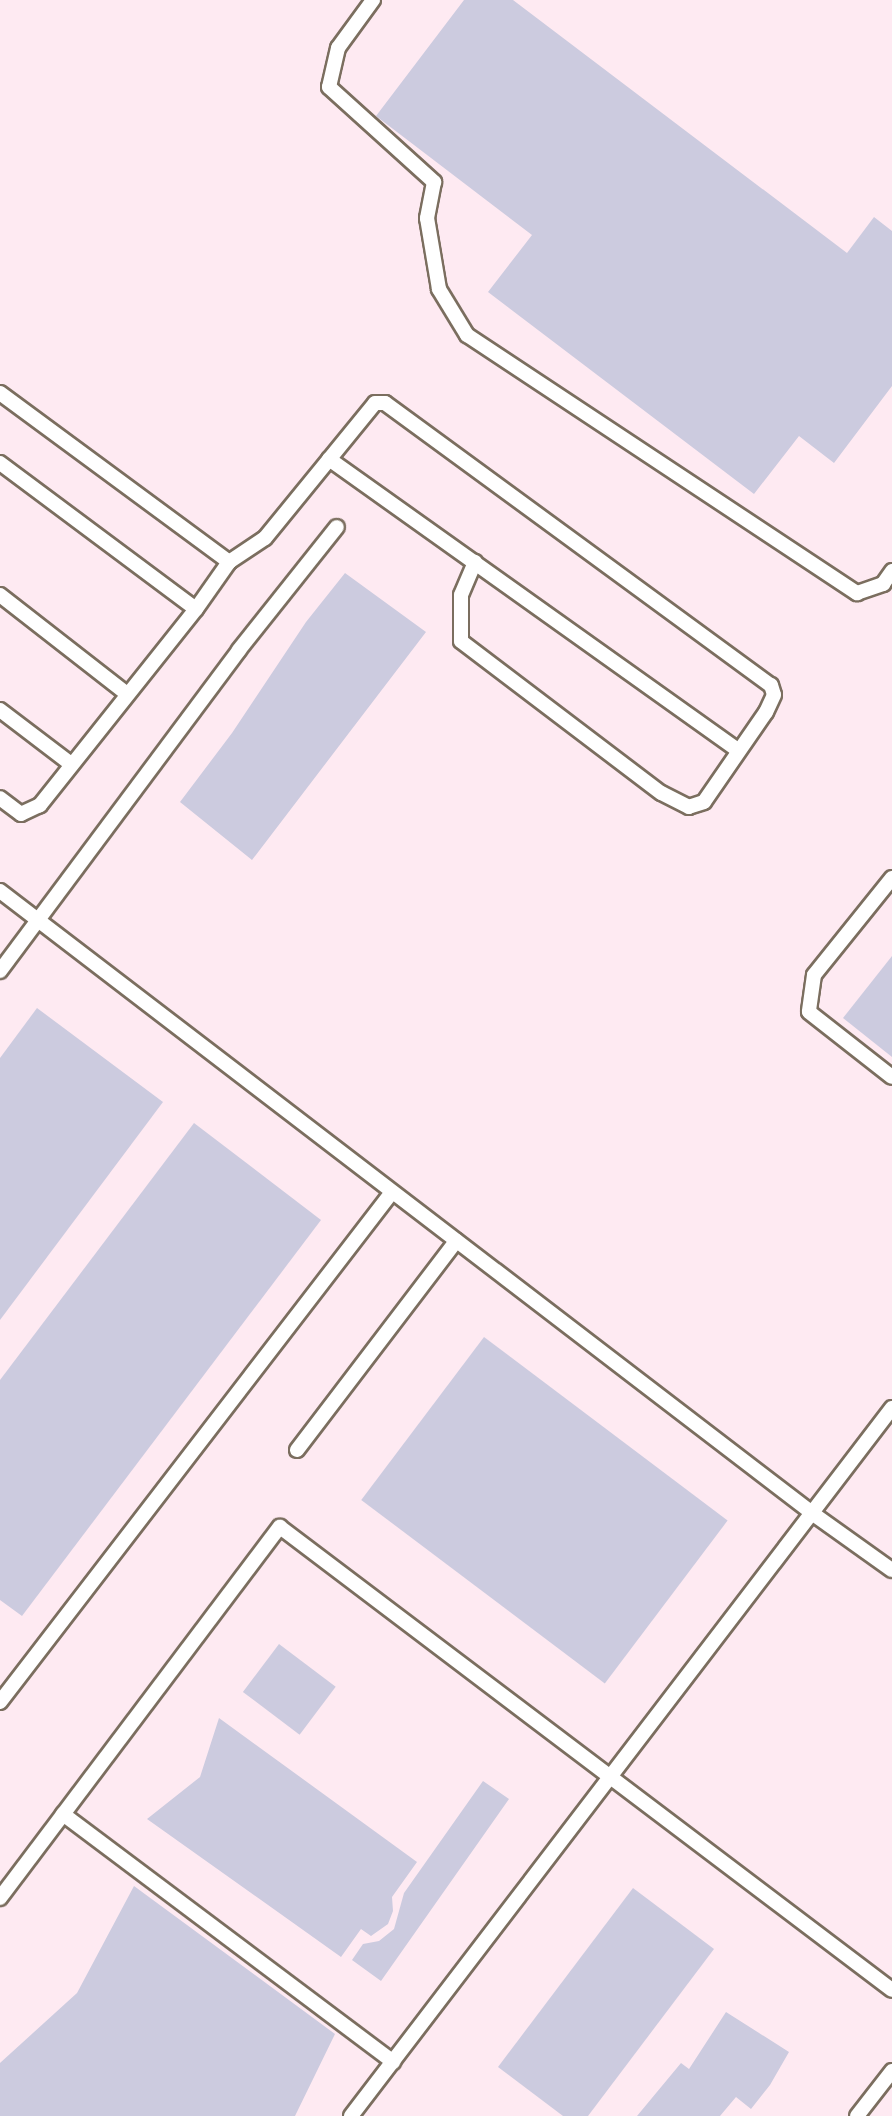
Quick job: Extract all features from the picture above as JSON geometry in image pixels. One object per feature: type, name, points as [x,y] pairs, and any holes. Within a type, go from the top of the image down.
[{"type":"lane","points":[[373,0],[338,48],[329,87],[434,182],[427,218],[439,289],[467,335],[857,593],[883,584],[892,572]]},
{"type":"lane","points":[[0,393],[229,562]]},
{"type":"lane","points":[[0,799],[22,814],[40,805],[196,609],[229,562],[265,538],[375,403],[385,403],[771,685],[774,695],[766,712],[704,802],[689,807],[661,793],[461,641],[461,595],[475,562]]},
{"type":"lane","points":[[329,459],[740,751]]},
{"type":"lane","points":[[0,463],[196,609]]},
{"type":"lane","points":[[0,971],[239,650],[337,527]]},
{"type":"lane","points":[[0,595],[128,694]]},
{"type":"lane","points":[[0,710],[71,764]]},
{"type":"lane","points":[[892,878],[814,975],[809,1012],[892,1076]]},
{"type":"lane","points":[[0,891],[812,1513],[892,1570]]},
{"type":"lane","points":[[0,1702],[392,1192]]},
{"type":"lane","points":[[297,1450],[456,1241]]},
{"type":"lane","points":[[351,2116],[892,1408]]},
{"type":"lane","points":[[0,1898],[280,1527],[892,1990]]},
{"type":"lane","points":[[64,1814],[393,2062]]},
{"type":"lane","points":[[857,2116],[892,2071]]},
{"type":"shaded area","points":[[0,0],[892,0],[892,2116],[0,2116]]},
{"type":"building","points":[[464,0],[513,0],[847,253],[874,217],[892,231],[892,386],[834,463],[799,436],[754,494],[488,292],[532,235],[376,116]]},
{"type":"building","points":[[345,573],[426,632],[252,860],[180,802],[232,733],[306,622]]},
{"type":"building","points":[[892,956],[892,1057],[843,1018]]},
{"type":"building","points":[[37,1008],[163,1102],[0,1320],[0,1058]]},
{"type":"building","points":[[194,1123],[321,1220],[22,1616],[0,1600],[0,1380]]},
{"type":"building","points":[[484,1337],[728,1521],[605,1683],[361,1500]]},
{"type":"building","points":[[279,1644],[336,1687],[300,1735],[243,1692]]},
{"type":"building","points":[[219,1718],[417,1862],[392,1897],[393,1911],[388,1924],[371,1936],[361,1929],[341,1957],[147,1819],[200,1777]]},
{"type":"building","points":[[483,1781],[509,1799],[381,1981],[352,1960],[363,1944],[379,1941],[394,1929],[404,1893]]},
{"type":"building","points":[[134,1886],[335,2034],[295,2116],[0,2116],[0,2063],[77,1993]]},
{"type":"building","points":[[633,1888],[714,1949],[588,2116],[563,2116],[498,2067]]},
{"type":"building","points":[[726,2012],[789,2052],[770,2085],[751,2109],[736,2097],[720,2116],[637,2116],[681,2063],[689,2069]]}]
